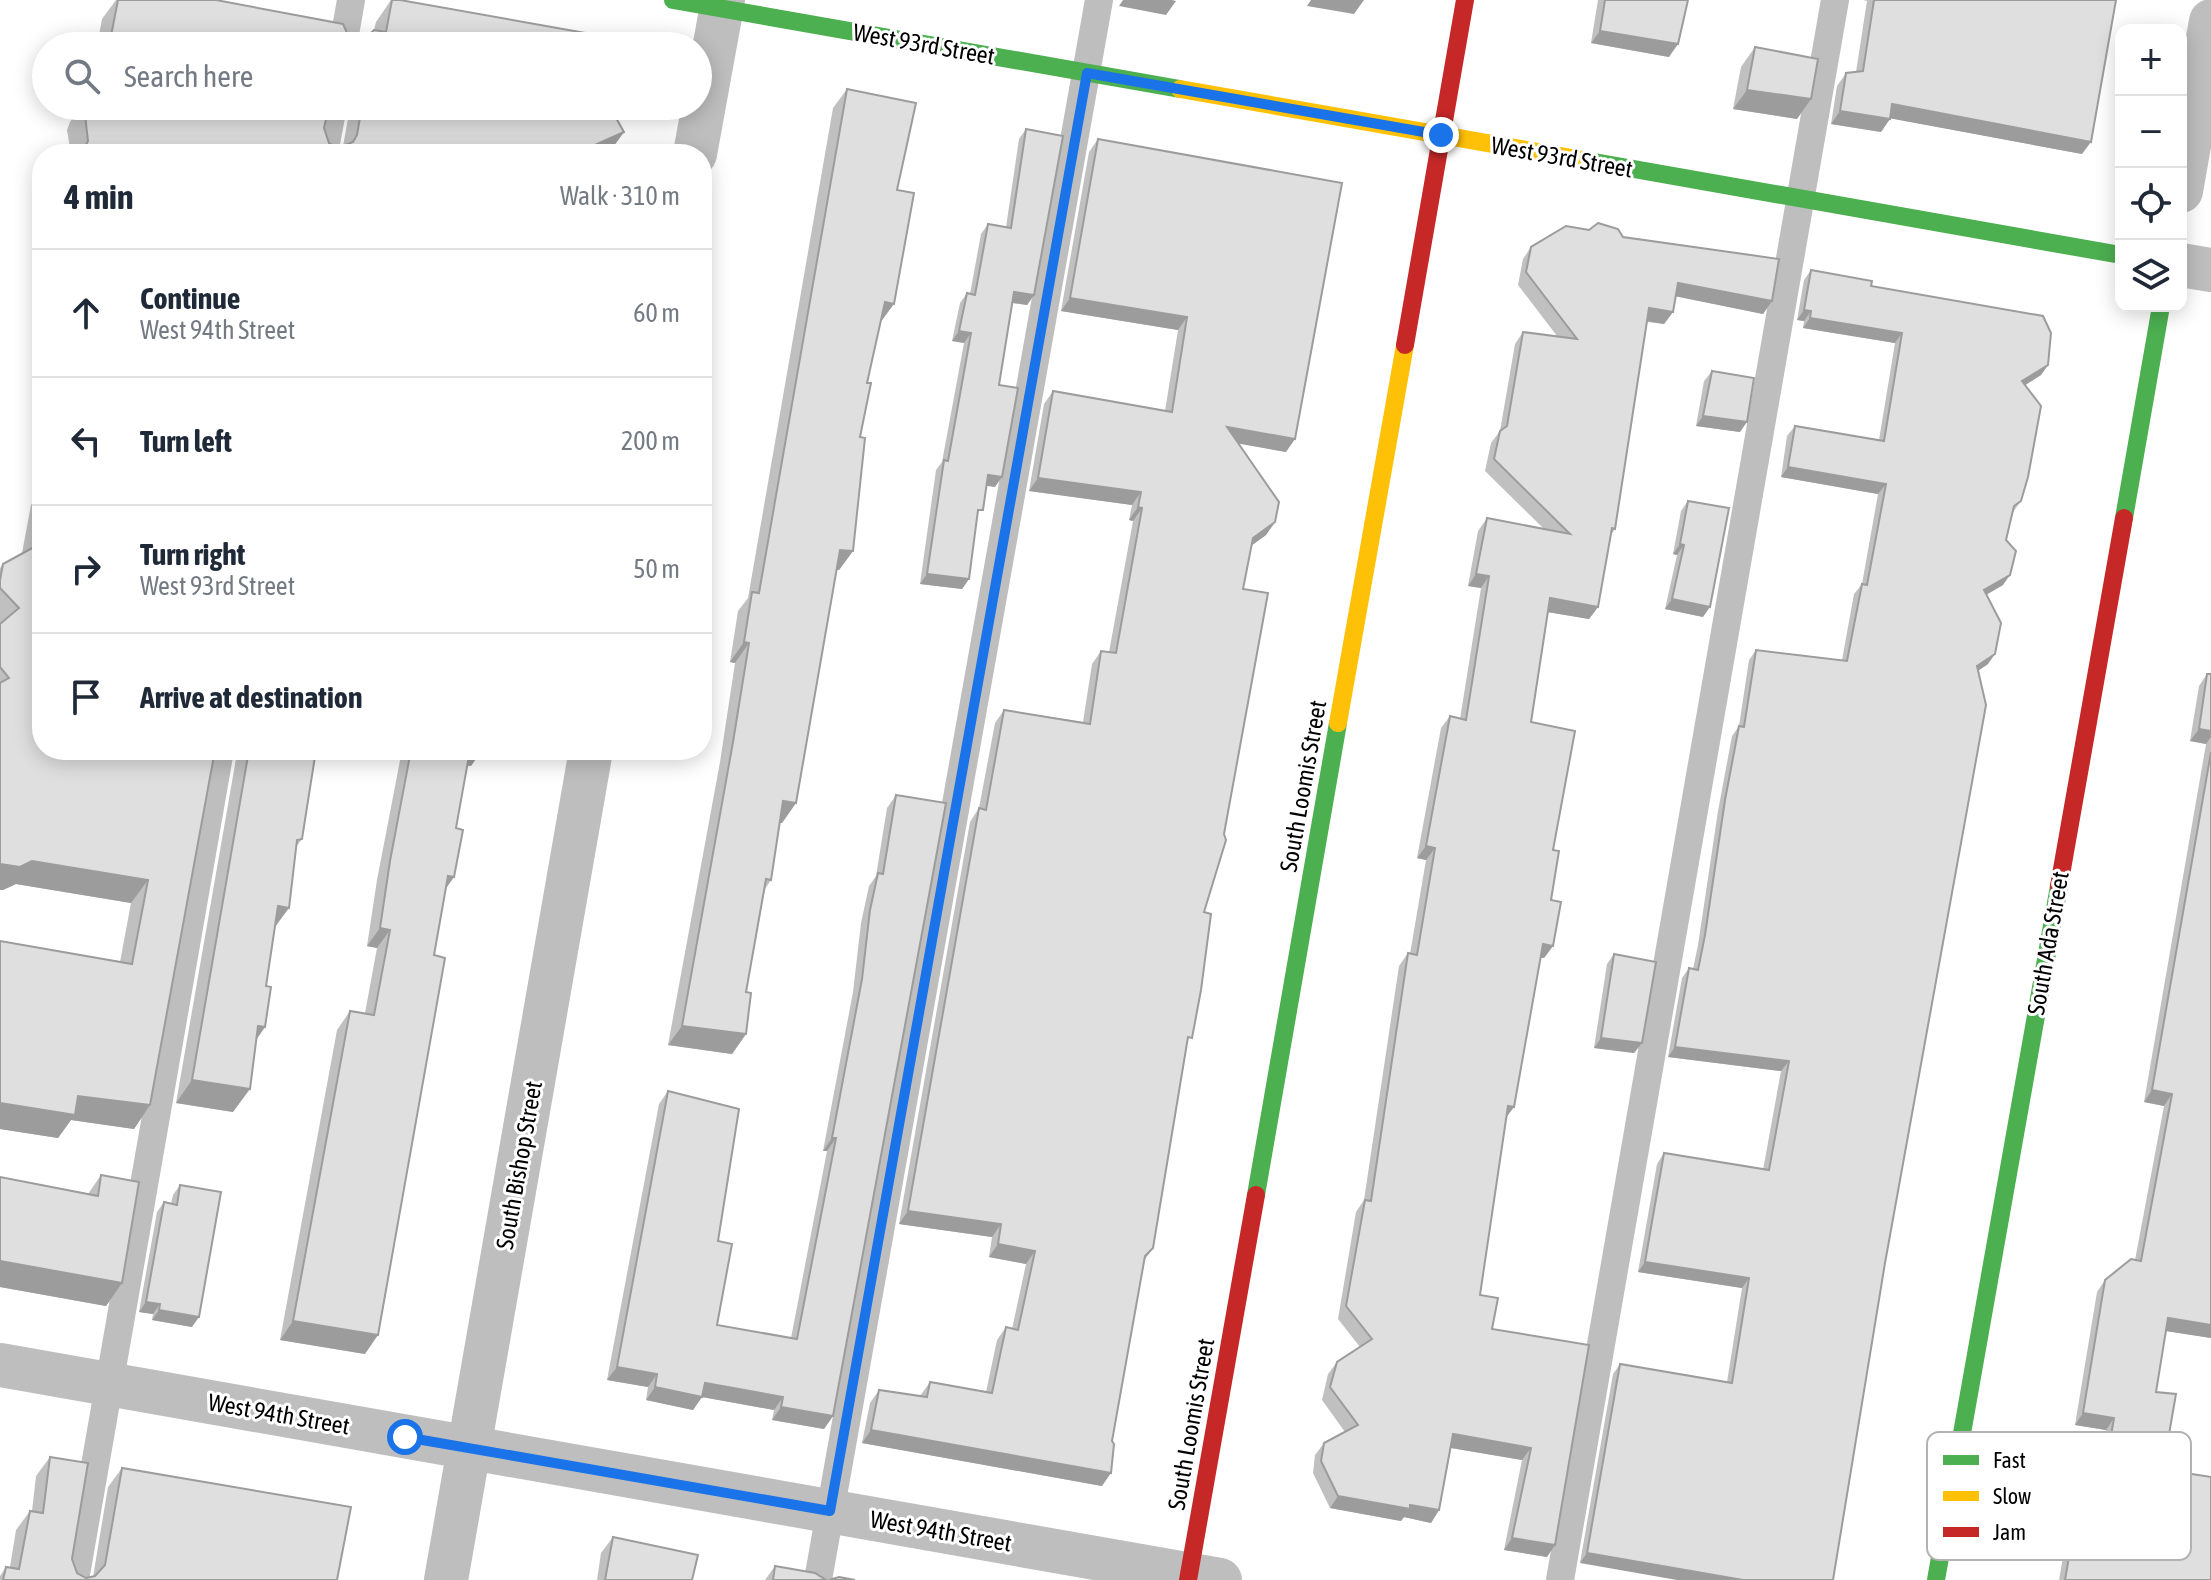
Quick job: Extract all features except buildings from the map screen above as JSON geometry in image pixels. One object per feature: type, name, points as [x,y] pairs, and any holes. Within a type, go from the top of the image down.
[{"type":"street","name":"West 93rd Street","points":[[673,0],[722,4],[1087,73],[2115,254]]},
{"type":"street","name":"South Loomis Street","points":[[1199,1578],[1465,0]]},
{"type":"street","points":[[712,60],[722,4]]},
{"type":"street","points":[[2185,168],[2211,21]]},
{"type":"street","points":[[697,144],[701,120]]},
{"type":"street","points":[[2187,266],[2211,270]]},
{"type":"street","name":"South Ada Street","points":[[1962,1432],[2160,312]]},
{"type":"street","name":"South Bishop Street","points":[[446,1580],[589,760]]},
{"type":"street","name":"West 94th Street","points":[[0,1365],[1199,1578]]},
{"type":"street","name":"South Ada Street","points":[[1936,1580],[1940,1560]]},
{"type":"lane","points":[[345,32],[351,0]]},
{"type":"lane","points":[[818,1580],[1099,0]]},
{"type":"lane","points":[[1560,1580],[1835,0]]},
{"type":"lane","points":[[326,144],[330,120]]},
{"type":"lane","points":[[75,1580],[218,760]]},
{"type":"traffic: fast","points":[[673,0],[1180,89]]},
{"type":"traffic: fast","points":[[1583,160],[2115,254]]},
{"type":"traffic: fast","points":[[2124,518],[2160,312]]},
{"type":"traffic: fast","points":[[1256,1195],[1338,723]]},
{"type":"traffic: fast","points":[[1962,1432],[2059,886]]},
{"type":"traffic: fast","points":[[1936,1580],[1940,1560]]},
{"type":"traffic: slow","points":[[1180,89],[1583,160]]},
{"type":"traffic: slow","points":[[1338,723],[1405,345]]},
{"type":"traffic: jam","points":[[1405,345],[1465,0]]},
{"type":"traffic: jam","points":[[2059,886],[2124,518]]},
{"type":"traffic: jam","points":[[1188,1580],[1256,1195]]},
{"type":"route","points":[[405,1437],[830,1511],[1087,73],[1441,135]]}]
